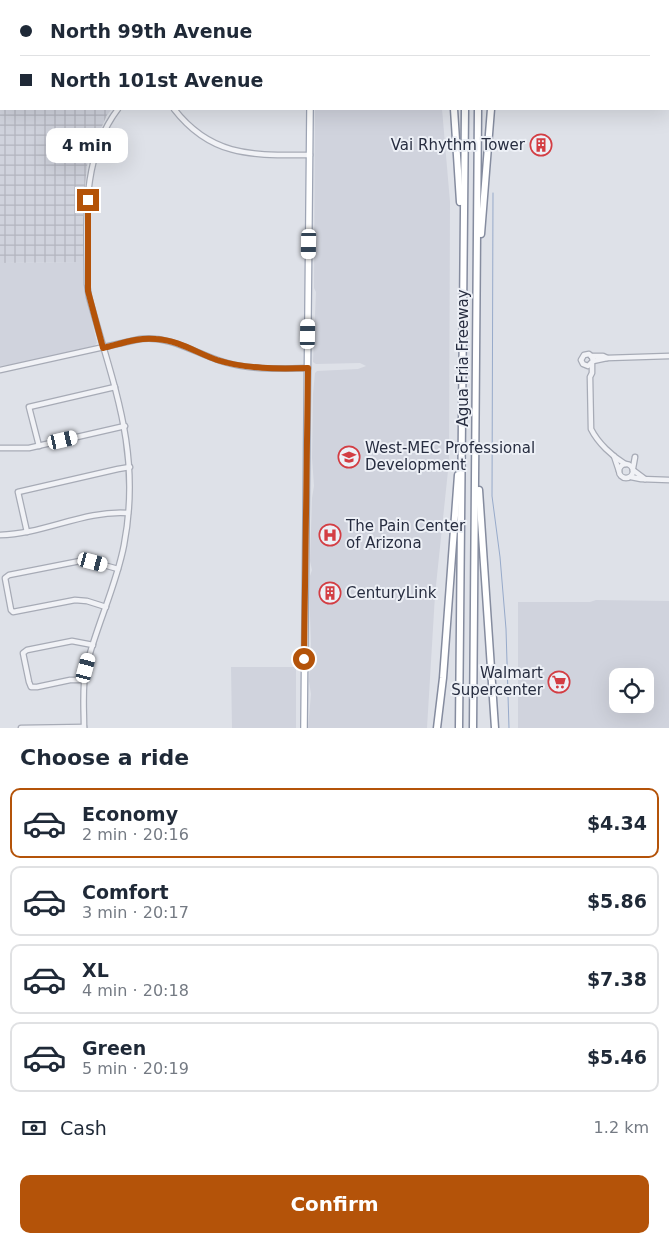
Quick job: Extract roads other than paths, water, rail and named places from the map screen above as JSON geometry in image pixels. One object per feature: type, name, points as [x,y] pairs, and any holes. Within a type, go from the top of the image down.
[{"type":"highway","points":[[454,110],[463,266]]},
{"type":"highway","name":"Agua Fria Freeway","points":[[459,728],[465,110]]},
{"type":"highway","name":"Agua Fria Freeway","points":[[473,728],[478,110]]},
{"type":"highway","points":[[477,265],[486,186],[491,110]]},
{"type":"highway","points":[[437,728],[462,439]]},
{"type":"highway","points":[[476,440],[495,728]]},
{"type":"main road","points":[[304,728],[310,110]]},
{"type":"street","points":[[21,728],[84,728],[85,680],[93,645],[118,569],[124,542],[128,513],[130,467],[125,426],[88,291],[88,190],[91,167],[99,141],[117,110]]},
{"type":"street","points":[[175,110],[196,132],[216,144],[229,149],[256,154],[310,155]]},
{"type":"street","points":[[0,370],[140,339],[174,342],[226,362],[244,366],[308,368]]},
{"type":"street","points":[[590,377],[582,361],[583,356],[587,354],[592,360],[592,373],[590,377],[591,429],[594,435],[614,456],[645,479]]},
{"type":"street","points":[[592,360],[669,356]]},
{"type":"street","points":[[585,365],[590,365],[592,360]]},
{"type":"street","points":[[39,446],[29,407],[115,387]]},
{"type":"street","points":[[0,448],[20,449],[39,446],[125,426]]},
{"type":"street","points":[[614,456],[622,477],[669,480]]},
{"type":"street","points":[[619,472],[620,467],[636,457],[631,477]]},
{"type":"street","points":[[27,532],[18,492],[130,467]]},
{"type":"street","points":[[0,535],[27,532],[100,514],[113,512],[128,513]]},
{"type":"street","points":[[100,514],[101,520]]},
{"type":"street","points":[[106,607],[88,601],[75,600],[13,612],[5,578],[9,575],[74,561],[88,561],[118,569]]},
{"type":"street","points":[[85,680],[31,687],[24,653],[27,650],[72,641],[93,645]]},
{"type":"waterway","points":[[493,193],[492,496],[500,557],[506,629],[509,728]]},
{"type":"place","name":"Vai Rhythm Tower","points":[[541,145]]},
{"type":"place","name":"West-MEC Professional Development","points":[[349,457]]},
{"type":"place","name":"The Pain Center of Arizona","points":[[330,535]]},
{"type":"place","name":"CenturyLink","points":[[330,593]]},
{"type":"place","name":"Walmart Supercenter","points":[[559,682]]}]
